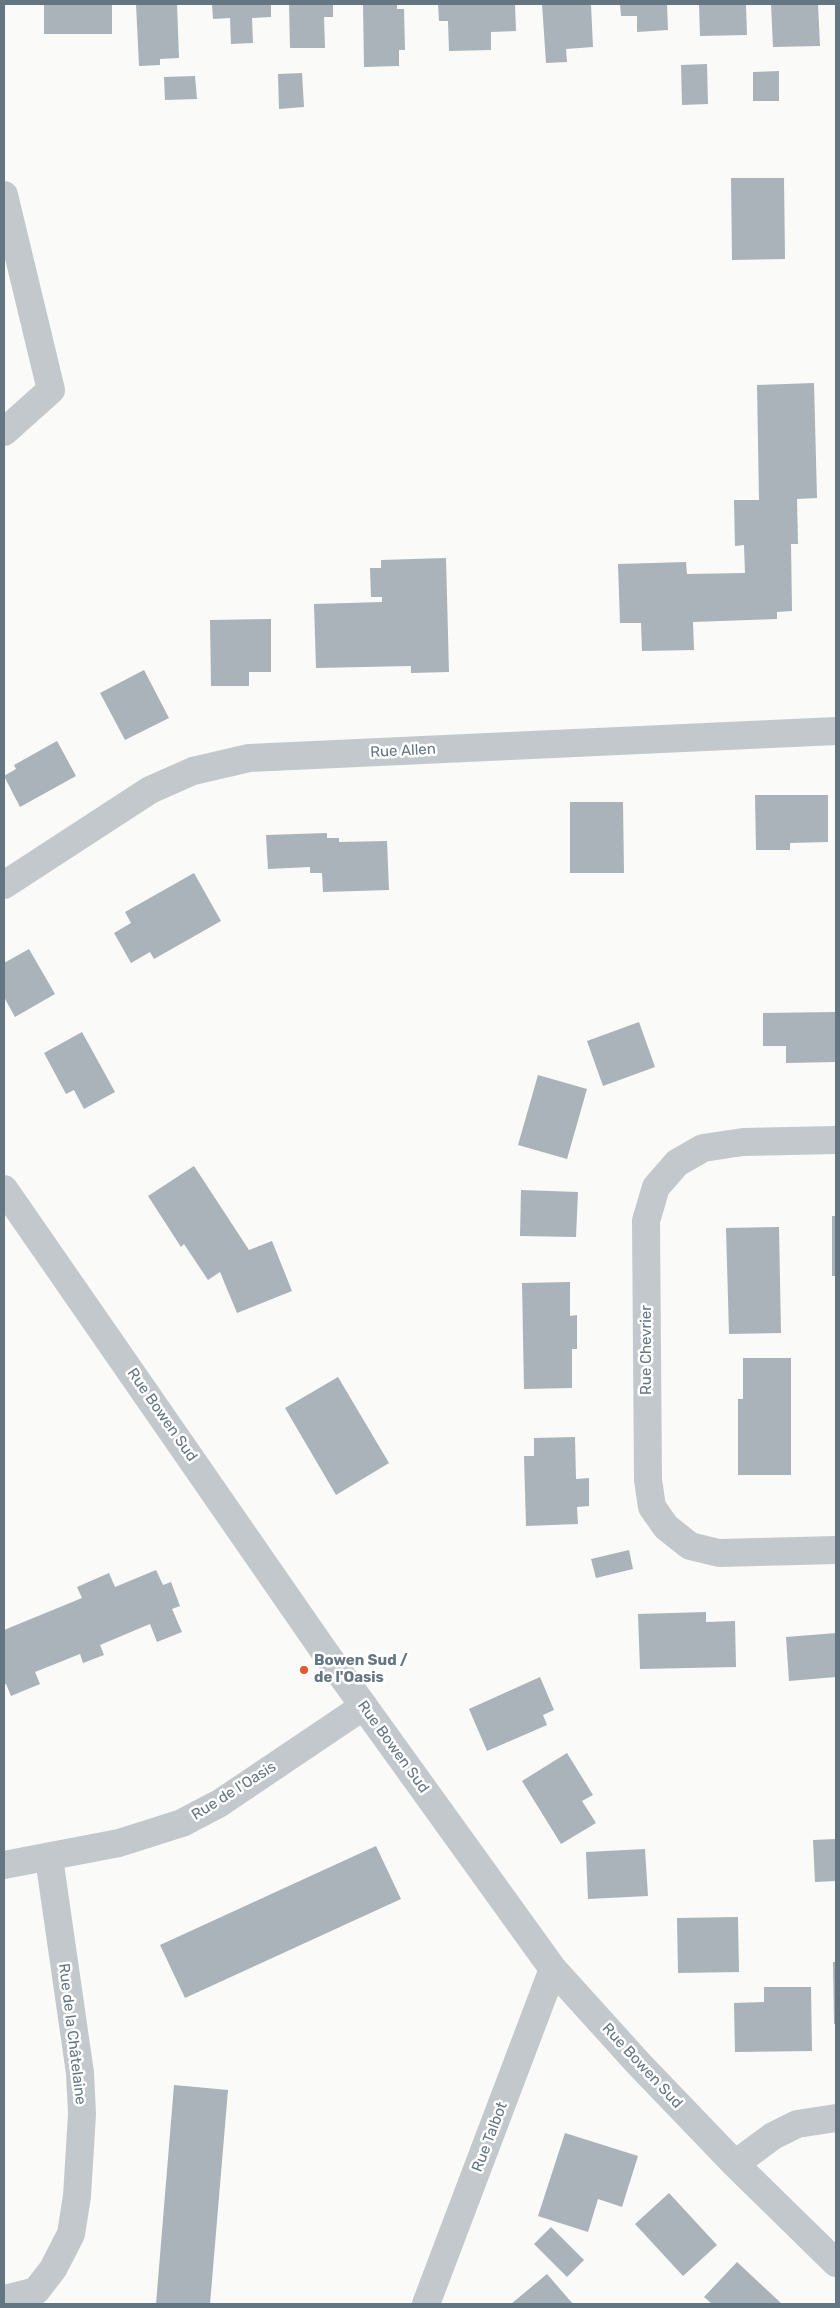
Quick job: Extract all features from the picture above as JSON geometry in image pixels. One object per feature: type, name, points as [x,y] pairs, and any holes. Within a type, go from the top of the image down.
[{"type":"street","points":[[4,195],[51,390],[4,432]]},
{"type":"street","name":"Rue Allen","points":[[4,885],[150,790],[193,771],[249,758],[836,731]]},
{"type":"street","name":"Rue Chevrier","points":[[836,1140],[743,1142],[703,1148],[676,1163],[656,1187],[646,1220],[648,1480],[652,1507],[666,1528],[690,1546],[719,1553],[836,1550]]},
{"type":"street","name":"Rue Bowen Sud","points":[[4,1189],[364,1706],[553,1969],[638,2063],[735,2164],[836,2263]]},
{"type":"street","name":"Rue de l'Oasis","points":[[4,1865],[119,1843],[182,1823],[220,1803],[364,1706]]},
{"type":"street","name":"Rue de la Châtelaine","points":[[4,2298],[38,2298],[71,2234],[77,2196],[82,2114],[80,2073],[48,1858]]},
{"type":"street","name":"Rue Talbot","points":[[426,2304],[553,1969]]},
{"type":"street","points":[[735,2164],[773,2136],[798,2124],[836,2118]]},
{"type":"building","points":[[44,4],[112,4],[112,34],[44,34]]},
{"type":"building","points":[[136,4],[177,4],[179,58],[160,59],[160,65],[139,66]]},
{"type":"building","points":[[212,4],[271,4],[271,17],[252,18],[253,43],[231,44],[230,18],[213,19]]},
{"type":"building","points":[[289,4],[333,4],[333,17],[324,17],[325,48],[290,48]]},
{"type":"building","points":[[363,4],[397,4],[397,9],[404,9],[405,50],[399,50],[399,66],[364,67]]},
{"type":"building","points":[[438,4],[515,4],[516,31],[491,32],[491,50],[449,51],[448,21],[439,21]]},
{"type":"building","points":[[542,4],[591,4],[593,47],[566,49],[567,62],[546,63]]},
{"type":"building","points":[[620,4],[667,4],[668,30],[637,32],[637,16],[621,16]]},
{"type":"building","points":[[699,4],[746,4],[747,35],[700,36]]},
{"type":"building","points":[[771,4],[818,4],[820,46],[773,47]]},
{"type":"building","points":[[707,64],[708,104],[682,105],[681,65]]},
{"type":"building","points":[[779,71],[779,101],[753,101],[753,72]]},
{"type":"building","points":[[302,73],[304,107],[279,109],[278,74]]},
{"type":"building","points":[[195,76],[197,99],[165,100],[164,77]]},
{"type":"building","points":[[731,178],[784,178],[785,259],[732,260]]},
{"type":"building","points":[[814,383],[817,498],[797,499],[798,544],[791,544],[792,611],[777,612],[777,619],[693,622],[694,650],[642,651],[641,623],[620,623],[618,564],[686,562],[687,574],[745,573],[744,545],[735,546],[734,500],[759,500],[757,385]]},
{"type":"building","points":[[446,558],[449,672],[411,673],[411,666],[316,668],[314,604],[382,602],[382,597],[371,597],[370,568],[381,568],[381,560]]},
{"type":"building","points":[[271,619],[271,672],[249,672],[249,686],[211,686],[210,620]]},
{"type":"building","points":[[144,670],[169,718],[125,740],[100,693]]},
{"type":"building","points":[[57,741],[76,776],[20,807],[4,776],[16,769],[14,765]]},
{"type":"building","points":[[755,795],[828,795],[828,842],[790,843],[790,850],[756,850]]},
{"type":"building","points":[[570,802],[623,802],[624,873],[570,873]]},
{"type":"building","points":[[327,833],[327,838],[339,838],[339,842],[387,841],[389,890],[323,892],[322,873],[310,873],[310,867],[268,869],[266,835]]},
{"type":"building","points":[[194,873],[221,921],[154,959],[150,952],[131,963],[114,933],[131,923],[125,912]]},
{"type":"building","points":[[29,949],[55,994],[15,1017],[4,997],[4,963]]},
{"type":"building","points":[[836,1012],[836,1062],[786,1063],[786,1046],[763,1046],[763,1013]]},
{"type":"building","points":[[639,1022],[655,1067],[603,1086],[587,1041]]},
{"type":"building","points":[[82,1032],[115,1092],[84,1109],[74,1090],[66,1094],[44,1053]]},
{"type":"building","points":[[538,1075],[587,1089],[567,1159],[518,1145]]},
{"type":"building","points":[[194,1166],[249,1250],[272,1241],[292,1291],[237,1313],[220,1272],[208,1280],[184,1244],[181,1247],[148,1196]]},
{"type":"building","points":[[521,1190],[578,1192],[576,1237],[520,1236]]},
{"type":"building","points":[[832,1216],[836,1216],[836,1276],[832,1276]]},
{"type":"building","points":[[779,1227],[781,1333],[729,1334],[726,1228]]},
{"type":"building","points":[[570,1282],[570,1316],[577,1315],[577,1349],[572,1349],[572,1388],[524,1389],[522,1283]]},
{"type":"building","points":[[743,1358],[791,1358],[791,1475],[738,1475],[738,1399],[743,1399]]},
{"type":"building","points":[[338,1377],[389,1463],[336,1495],[285,1408]]},
{"type":"building","points":[[575,1437],[576,1479],[589,1478],[589,1506],[577,1507],[578,1524],[526,1526],[524,1456],[534,1456],[534,1438]]},
{"type":"building","points":[[629,1550],[633,1569],[596,1578],[591,1559]]},
{"type":"building","points":[[156,1570],[163,1585],[171,1582],[180,1606],[172,1609],[182,1632],[157,1642],[150,1624],[100,1645],[104,1655],[83,1663],[80,1654],[35,1672],[40,1684],[11,1696],[6,1684],[4,1685],[4,1630],[82,1598],[77,1587],[109,1573],[115,1587]]},
{"type":"building","points":[[706,1612],[706,1622],[735,1621],[736,1667],[640,1669],[638,1614]]},
{"type":"building","points":[[836,1633],[836,1677],[789,1681],[786,1637]]},
{"type":"building","points":[[540,1677],[554,1710],[543,1715],[547,1725],[487,1751],[469,1709]]},
{"type":"building","points":[[567,1753],[593,1795],[582,1801],[596,1823],[561,1844],[522,1781]]},
{"type":"building","points":[[836,1839],[836,1881],[815,1882],[813,1840]]},
{"type":"building","points":[[376,1846],[401,1899],[185,1998],[160,1945]]},
{"type":"building","points":[[645,1849],[648,1896],[588,1899],[586,1852]]},
{"type":"building","points":[[738,1917],[739,1972],[678,1973],[677,1918]]},
{"type":"building","points":[[833,1962],[836,1962],[836,2024],[834,2024]]},
{"type":"building","points":[[764,1987],[811,1987],[812,2051],[735,2052],[734,2003],[764,2002]]},
{"type":"building","points":[[174,2085],[228,2090],[210,2304],[156,2304]]},
{"type":"building","points":[[565,2133],[638,2156],[622,2207],[598,2199],[588,2232],[538,2216]]},
{"type":"building","points":[[669,2193],[717,2245],[683,2276],[635,2224]]},
{"type":"building","points":[[551,2227],[584,2260],[567,2277],[534,2244]]},
{"type":"building","points":[[737,2262],[782,2304],[712,2304],[704,2297]]},
{"type":"building","points":[[547,2274],[573,2304],[511,2304]]},
{"type":"place","name":"Bowen Sud / de l'Oasis","points":[[304,1670]]}]
